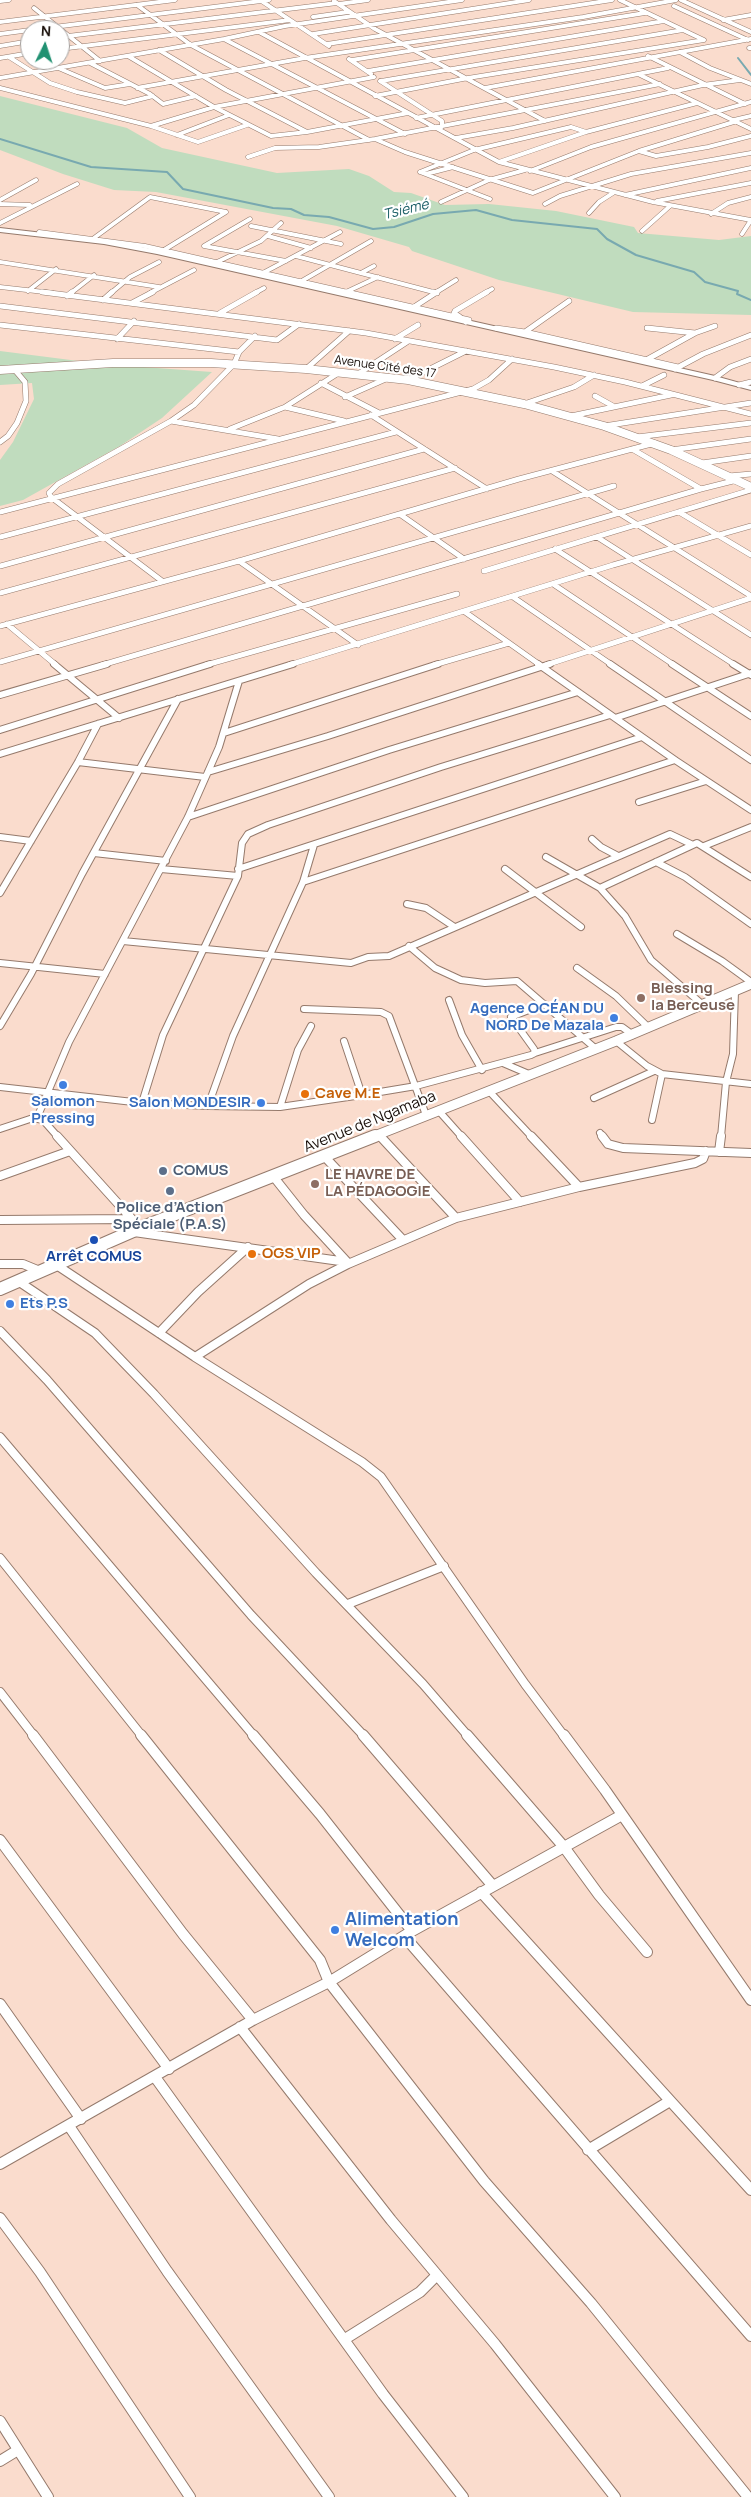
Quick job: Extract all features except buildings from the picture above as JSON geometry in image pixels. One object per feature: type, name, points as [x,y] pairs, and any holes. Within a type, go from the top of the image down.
[{"type":"main road","points":[[0,230],[104,242],[214,263],[676,368],[751,388]]},
{"type":"street","points":[[0,1],[9,0]]},
{"type":"street","points":[[0,22],[175,0]]},
{"type":"street","points":[[261,0],[352,60],[394,91],[442,121],[439,127]]},
{"type":"street","points":[[70,25],[269,0]]},
{"type":"street","points":[[332,0],[370,26],[468,78],[522,110],[545,120]]},
{"type":"street","points":[[70,36],[368,0]]},
{"type":"street","points":[[70,65],[191,45],[299,24],[462,0]]},
{"type":"street","points":[[313,34],[530,0]]},
{"type":"street","points":[[327,44],[612,0]]},
{"type":"street","points":[[620,0],[715,45]]},
{"type":"street","points":[[137,88],[168,84],[172,81],[305,58],[636,8],[676,0]]},
{"type":"street","points":[[681,0],[751,32]]},
{"type":"street","points":[[137,5],[191,45],[369,140]]},
{"type":"street","points":[[674,6],[749,40]]},
{"type":"street","points":[[34,8],[50,20]]},
{"type":"street","points":[[313,17],[348,12]]},
{"type":"street","points":[[352,60],[645,12]]},
{"type":"street","points":[[723,20],[751,15]]},
{"type":"street","points":[[70,48],[290,20]]},
{"type":"street","points":[[730,23],[751,20]]},
{"type":"street","points":[[368,71],[664,21]]},
{"type":"street","points":[[0,29],[2,34],[13,44]]},
{"type":"street","points":[[380,81],[683,30]]},
{"type":"street","points":[[2,34],[20,31]]},
{"type":"street","points":[[259,32],[416,118],[439,127],[474,150],[499,162],[589,187],[670,206],[751,220],[742,234]]},
{"type":"street","points":[[737,35],[751,32]]},
{"type":"street","points":[[70,38],[100,61]]},
{"type":"street","points":[[224,39],[314,88],[405,134]]},
{"type":"street","points":[[375,96],[468,78],[704,40]]},
{"type":"street","points":[[485,88],[560,76],[650,57],[749,40]]},
{"type":"street","points":[[0,46],[20,43]]},
{"type":"street","points":[[159,50],[246,101],[307,132]]},
{"type":"street","points":[[640,51],[668,68],[745,104]]},
{"type":"street","points":[[680,52],[751,84]]},
{"type":"street","points":[[0,58],[20,55]]},
{"type":"street","points":[[128,56],[214,107],[247,125],[273,136],[307,132],[408,113]]},
{"type":"street","points":[[9,57],[58,86],[125,103],[152,96]]},
{"type":"street","points":[[89,62],[165,105],[196,96]]},
{"type":"street","points":[[416,118],[668,68]]},
{"type":"street","points":[[0,78],[42,70]]},
{"type":"street","points":[[63,70],[105,88],[130,84]]},
{"type":"street","points":[[0,72],[9,76]]},
{"type":"street","points":[[638,74],[751,129]]},
{"type":"street","points":[[151,126],[185,114],[214,107],[374,77]]},
{"type":"street","points":[[456,138],[703,85],[740,80]]},
{"type":"street","points":[[248,157],[275,148],[319,147],[405,134],[660,84]]},
{"type":"street","points":[[0,88],[151,126],[203,142],[247,125]]},
{"type":"street","points":[[441,202],[462,193],[466,188],[528,170],[591,147],[751,102]]},
{"type":"street","points":[[499,162],[586,132],[697,103]]},
{"type":"street","points":[[177,135],[229,115]]},
{"type":"street","points":[[376,139],[404,152],[444,163],[489,180],[533,193],[640,151],[751,116]]},
{"type":"street","points":[[490,199],[466,188],[420,172],[474,150],[571,127],[586,132]]},
{"type":"street","points":[[640,151],[656,156],[708,147],[751,136]]},
{"type":"street","points":[[545,204],[560,196],[631,174],[751,153]]},
{"type":"street","points":[[426,174],[453,167]]},
{"type":"street","points":[[624,195],[705,176],[751,168]]},
{"type":"street","points":[[0,202],[36,180]]},
{"type":"street","points":[[653,202],[751,183]]},
{"type":"street","points":[[0,224],[33,205],[77,184]]},
{"type":"street","points":[[589,213],[598,202],[613,192]]},
{"type":"street","points":[[94,238],[150,197],[226,212],[164,250]]},
{"type":"street","points":[[712,214],[728,203],[751,198]]},
{"type":"street","points":[[0,202],[33,205]]},
{"type":"street","points":[[642,231],[670,206]]},
{"type":"street","points":[[250,219],[205,245],[206,248],[286,261]]},
{"type":"street","points":[[39,232],[94,238],[164,250],[214,263],[239,253],[268,236],[281,223]]},
{"type":"street","points":[[251,226],[341,244]]},
{"type":"street","points":[[261,274],[340,232]]},
{"type":"street","points":[[268,236],[312,248]]},
{"type":"street","points":[[298,282],[371,241]]},
{"type":"street","points":[[296,256],[436,293]]},
{"type":"street","points":[[0,262],[56,269],[159,287]]},
{"type":"street","points":[[103,300],[126,281],[159,262]]},
{"type":"street","points":[[361,272],[374,266]]},
{"type":"street","points":[[28,291],[56,269]]},
{"type":"street","points":[[132,303],[194,270]]},
{"type":"street","points":[[67,296],[94,276]]},
{"type":"street","points":[[344,293],[378,277]]},
{"type":"street","points":[[412,308],[456,280]]},
{"type":"street","points":[[0,287],[220,313],[349,331],[594,375],[726,406],[751,414]]},
{"type":"street","points":[[220,313],[264,288]]},
{"type":"street","points":[[464,320],[454,312],[492,289]]},
{"type":"street","points":[[525,332],[569,301]]},
{"type":"street","points":[[0,306],[278,339],[299,324]]},
{"type":"street","points":[[117,339],[134,321]]},
{"type":"street","points":[[395,339],[418,324]]},
{"type":"street","points":[[0,325],[238,352]]},
{"type":"street","points":[[648,360],[695,333],[715,326]]},
{"type":"street","points":[[496,328],[502,327],[525,332],[676,368],[751,335]]},
{"type":"street","points":[[647,328],[695,333]]},
{"type":"street","points":[[306,369],[349,331]]},
{"type":"street","points":[[162,581],[51,497],[49,493],[58,484],[171,421],[194,405],[234,364],[238,352],[255,336]]},
{"type":"street","points":[[358,374],[407,342]]},
{"type":"street","points":[[408,380],[466,351]]},
{"type":"street","points":[[0,512],[51,497],[281,440],[346,421],[466,391],[489,380],[512,359]]},
{"type":"street","points":[[715,378],[730,367],[751,359]]},
{"type":"street","name":"Avenue Cité des 17","points":[[0,370],[113,363],[234,364],[340,372],[408,380],[524,404],[604,426],[655,443],[730,476],[751,488]]},
{"type":"street","points":[[0,442],[8,436],[17,423],[26,401],[25,382],[14,369]]},
{"type":"street","points":[[230,429],[285,407],[340,372]]},
{"type":"street","points":[[524,404],[574,387],[594,375]]},
{"type":"street","points":[[642,386],[664,375]]},
{"type":"street","points":[[345,396],[388,378]]},
{"type":"street","points":[[739,385],[751,382]]},
{"type":"street","points":[[321,383],[379,413]]},
{"type":"street","points":[[571,416],[672,394]]},
{"type":"street","points":[[595,396],[613,406]]},
{"type":"street","points":[[604,426],[751,402]]},
{"type":"street","points":[[285,407],[346,421]]},
{"type":"street","points":[[370,415],[487,489]]},
{"type":"street","points":[[171,421],[230,429],[281,440]]},
{"type":"street","points":[[638,437],[751,423]]},
{"type":"street","points":[[0,537],[396,432]]},
{"type":"street","points":[[671,450],[751,439]]},
{"type":"street","points":[[0,626],[239,561],[552,470],[655,443]]},
{"type":"street","points":[[632,448],[701,489]]},
{"type":"street","points":[[0,566],[424,449]]},
{"type":"street","points":[[702,463],[751,456]]},
{"type":"street","points":[[0,593],[134,558],[455,468]]},
{"type":"street","points":[[552,470],[751,597]]},
{"type":"street","points":[[730,476],[751,474]]},
{"type":"street","points":[[0,695],[464,558],[737,480]]},
{"type":"street","points":[[0,662],[614,486]]},
{"type":"street","points":[[484,571],[638,525],[751,488]]},
{"type":"street","points":[[679,512],[751,556]]},
{"type":"street","points":[[401,515],[464,558]]},
{"type":"street","points":[[0,754],[673,547],[751,526]]},
{"type":"street","points":[[597,537],[751,635]]},
{"type":"street","points":[[555,550],[593,572],[670,624],[750,674]]},
{"type":"street","points":[[239,561],[358,645]]},
{"type":"street","points":[[553,584],[751,716]]},
{"type":"street","points":[[0,730],[334,628],[456,594]]},
{"type":"street","points":[[513,597],[749,757]]},
{"type":"street","points":[[78,762],[139,771],[207,775],[751,597]]},
{"type":"street","points":[[464,612],[675,760],[751,810]]},
{"type":"street","points":[[7,624],[119,718]]},
{"type":"street","points":[[224,732],[430,666],[509,643]]},
{"type":"street","points":[[142,1103],[164,1035],[238,872],[244,838],[268,825],[750,674]]},
{"type":"street","points":[[37,1118],[46,1091],[69,1042],[188,817],[224,732],[239,680]]},
{"type":"street","points":[[188,817],[389,750],[578,692]]},
{"type":"street","points":[[0,1026],[34,967],[178,699]]},
{"type":"street","points":[[0,893],[78,762],[98,724]]},
{"type":"street","points":[[161,869],[238,872],[314,845],[642,737]]},
{"type":"street","points":[[304,882],[675,760]]},
{"type":"street","points":[[639,802],[706,781]]},
{"type":"street","points":[[704,846],[751,827]]},
{"type":"street","points":[[123,942],[351,963],[368,957],[388,956],[453,926],[575,876],[671,833],[691,844]]},
{"type":"street","points":[[0,837],[31,841]]},
{"type":"street","points":[[592,839],[601,847],[618,856]]},
{"type":"street","points":[[600,888],[691,844],[697,843],[751,877]]},
{"type":"street","points":[[208,1106],[233,1036],[304,882],[314,845]]},
{"type":"street","points":[[94,853],[166,861]]},
{"type":"street","points":[[546,857],[575,876],[600,888],[625,916],[652,960],[703,1005]]},
{"type":"street","points":[[656,862],[685,877],[751,924]]},
{"type":"street","points":[[505,869],[516,879],[537,891],[581,927]]},
{"type":"street","points":[[407,904],[426,908],[453,926]]},
{"type":"street","points":[[677,934],[722,961],[751,984]]},
{"type":"street","points":[[409,946],[435,968],[451,977],[485,984],[513,980],[596,1049]]},
{"type":"street","points":[[0,963],[105,974]]},
{"type":"street","points":[[577,968],[616,996],[648,1028]]},
{"type":"street","name":"Avenue de Ngamaba","points":[[0,1289],[136,1230],[438,1110],[634,1035],[751,984]]},
{"type":"street","points":[[719,1152],[726,1082],[732,1054],[736,992]]},
{"type":"street","points":[[449,1000],[462,1035],[482,1070]]},
{"type":"street","points":[[535,1053],[511,1017],[544,1004]]},
{"type":"street","points":[[304,1009],[385,1013],[389,1016],[426,1115]]},
{"type":"street","points":[[280,1107],[298,1050],[311,1026]]},
{"type":"street","points":[[0,1087],[142,1103],[280,1107],[362,1096],[416,1086],[503,1064],[616,1027],[622,1027],[634,1035]]},
{"type":"street","points":[[344,1041],[362,1096]]},
{"type":"street","points":[[616,1042],[654,1071],[662,1074],[751,1084]]},
{"type":"street","points":[[503,1064],[531,1075]]},
{"type":"street","points":[[594,1098],[654,1071]]},
{"type":"street","points":[[652,1120],[662,1074]]},
{"type":"street","points":[[489,1091],[579,1187]]},
{"type":"street","points":[[438,1110],[520,1202]]},
{"type":"street","points":[[0,1129],[37,1118],[43,1120],[130,1219],[136,1230],[348,1263]]},
{"type":"street","points":[[600,1133],[608,1144],[613,1146],[751,1153]]},
{"type":"street","points":[[379,1134],[456,1218]]},
{"type":"street","points":[[0,1176],[70,1151]]},
{"type":"street","points":[[195,1357],[309,1284],[348,1263],[456,1218],[579,1187],[695,1164],[703,1159],[706,1151]]},
{"type":"street","points":[[324,1156],[403,1240]]},
{"type":"street","points":[[273,1176],[304,1215],[348,1263]]},
{"type":"street","points":[[0,1220],[130,1219]]},
{"type":"street","points":[[159,1333],[198,1292],[248,1247]]},
{"type":"street","points":[[0,1264],[23,1264],[40,1271]]},
{"type":"street","points":[[55,1264],[195,1357],[362,1462],[381,1478],[525,1684],[622,1815],[751,2000]]},
{"type":"street","points":[[18,1281],[95,1333],[154,1394],[316,1573],[348,1604],[423,1684],[564,1846],[599,1895],[646,1952]]},
{"type":"street","points":[[0,1331],[47,1380],[251,1615],[378,1752],[493,1886]]},
{"type":"street","points":[[0,1436],[320,1814],[408,1934],[588,2150],[751,2336]]},
{"type":"street","points":[[0,1558],[320,1960],[329,1982],[484,2181],[591,2303],[748,2497]]},
{"type":"street","points":[[348,1604],[444,1566]]},
{"type":"street","points":[[0,1692],[177,1926],[253,2020]]},
{"type":"street","points":[[0,2164],[240,2027],[329,1982],[408,1934],[622,1815]]},
{"type":"street","points":[[0,1840],[169,2069]]},
{"type":"street","points":[[482,1892],[751,2190]]},
{"type":"street","points":[[0,2004],[81,2119]]},
{"type":"street","points":[[240,2027],[391,2220],[495,2344],[615,2497]]},
{"type":"street","points":[[154,2077],[383,2394],[463,2497]]},
{"type":"street","points":[[588,2150],[670,2101]]},
{"type":"street","points":[[69,2126],[167,2271],[329,2497]]},
{"type":"street","points":[[0,2218],[40,2272],[190,2497]]},
{"type":"street","points":[[345,2339],[420,2292],[437,2275]]},
{"type":"street","points":[[0,2421],[48,2497]]},
{"type":"street","points":[[0,2461],[18,2450]]},
{"type":"green space","points":[[0,96],[127,128],[162,148],[277,173],[349,169],[369,176],[394,192],[411,193],[445,205],[489,204],[556,211],[634,227],[638,233],[719,240],[751,236],[751,315],[633,312],[499,280],[412,251],[409,247],[337,226],[156,192],[114,190],[63,174],[0,150]]},
{"type":"green space","points":[[0,351],[102,364],[212,372],[162,418],[120,446],[23,500],[0,506],[0,460],[13,442],[34,399],[32,383],[0,385]]},
{"type":"waterway","points":[[738,58],[751,75]]},
{"type":"waterway","name":"Tsiémé","points":[[0,139],[91,167],[167,172],[183,189],[273,208],[291,209],[304,215],[329,217],[373,229],[394,227],[433,214],[476,210],[512,220],[597,229],[607,239],[636,255],[694,272],[705,282],[738,291],[737,294],[751,300]]},
{"type":"place","name":"Blessing la Berceuse","points":[[641,998]]},
{"type":"place","name":"Agence OCÉAN DU NORD De Mazala","points":[[614,1018]]},
{"type":"place","name":"Salomon Pressing","points":[[63,1085]]},
{"type":"place","name":"Cave M.E","points":[[305,1094]]},
{"type":"place","name":"Salon MONDESIR","points":[[261,1103]]},
{"type":"place","name":"COMUS","points":[[163,1171]]},
{"type":"place","name":"LE HAVRE DE LA PÉDAGOGIE","points":[[315,1184]]},
{"type":"place","name":"Police d’Action Spéciale (P.A.S)","points":[[170,1191]]},
{"type":"place","name":"Arrêt COMUS","points":[[94,1240]]},
{"type":"place","name":"OGS VIP","points":[[252,1254]]},
{"type":"place","name":"Ets P.S","points":[[10,1304]]},
{"type":"place","name":"Alimentation Welcom","points":[[335,1930]]}]
